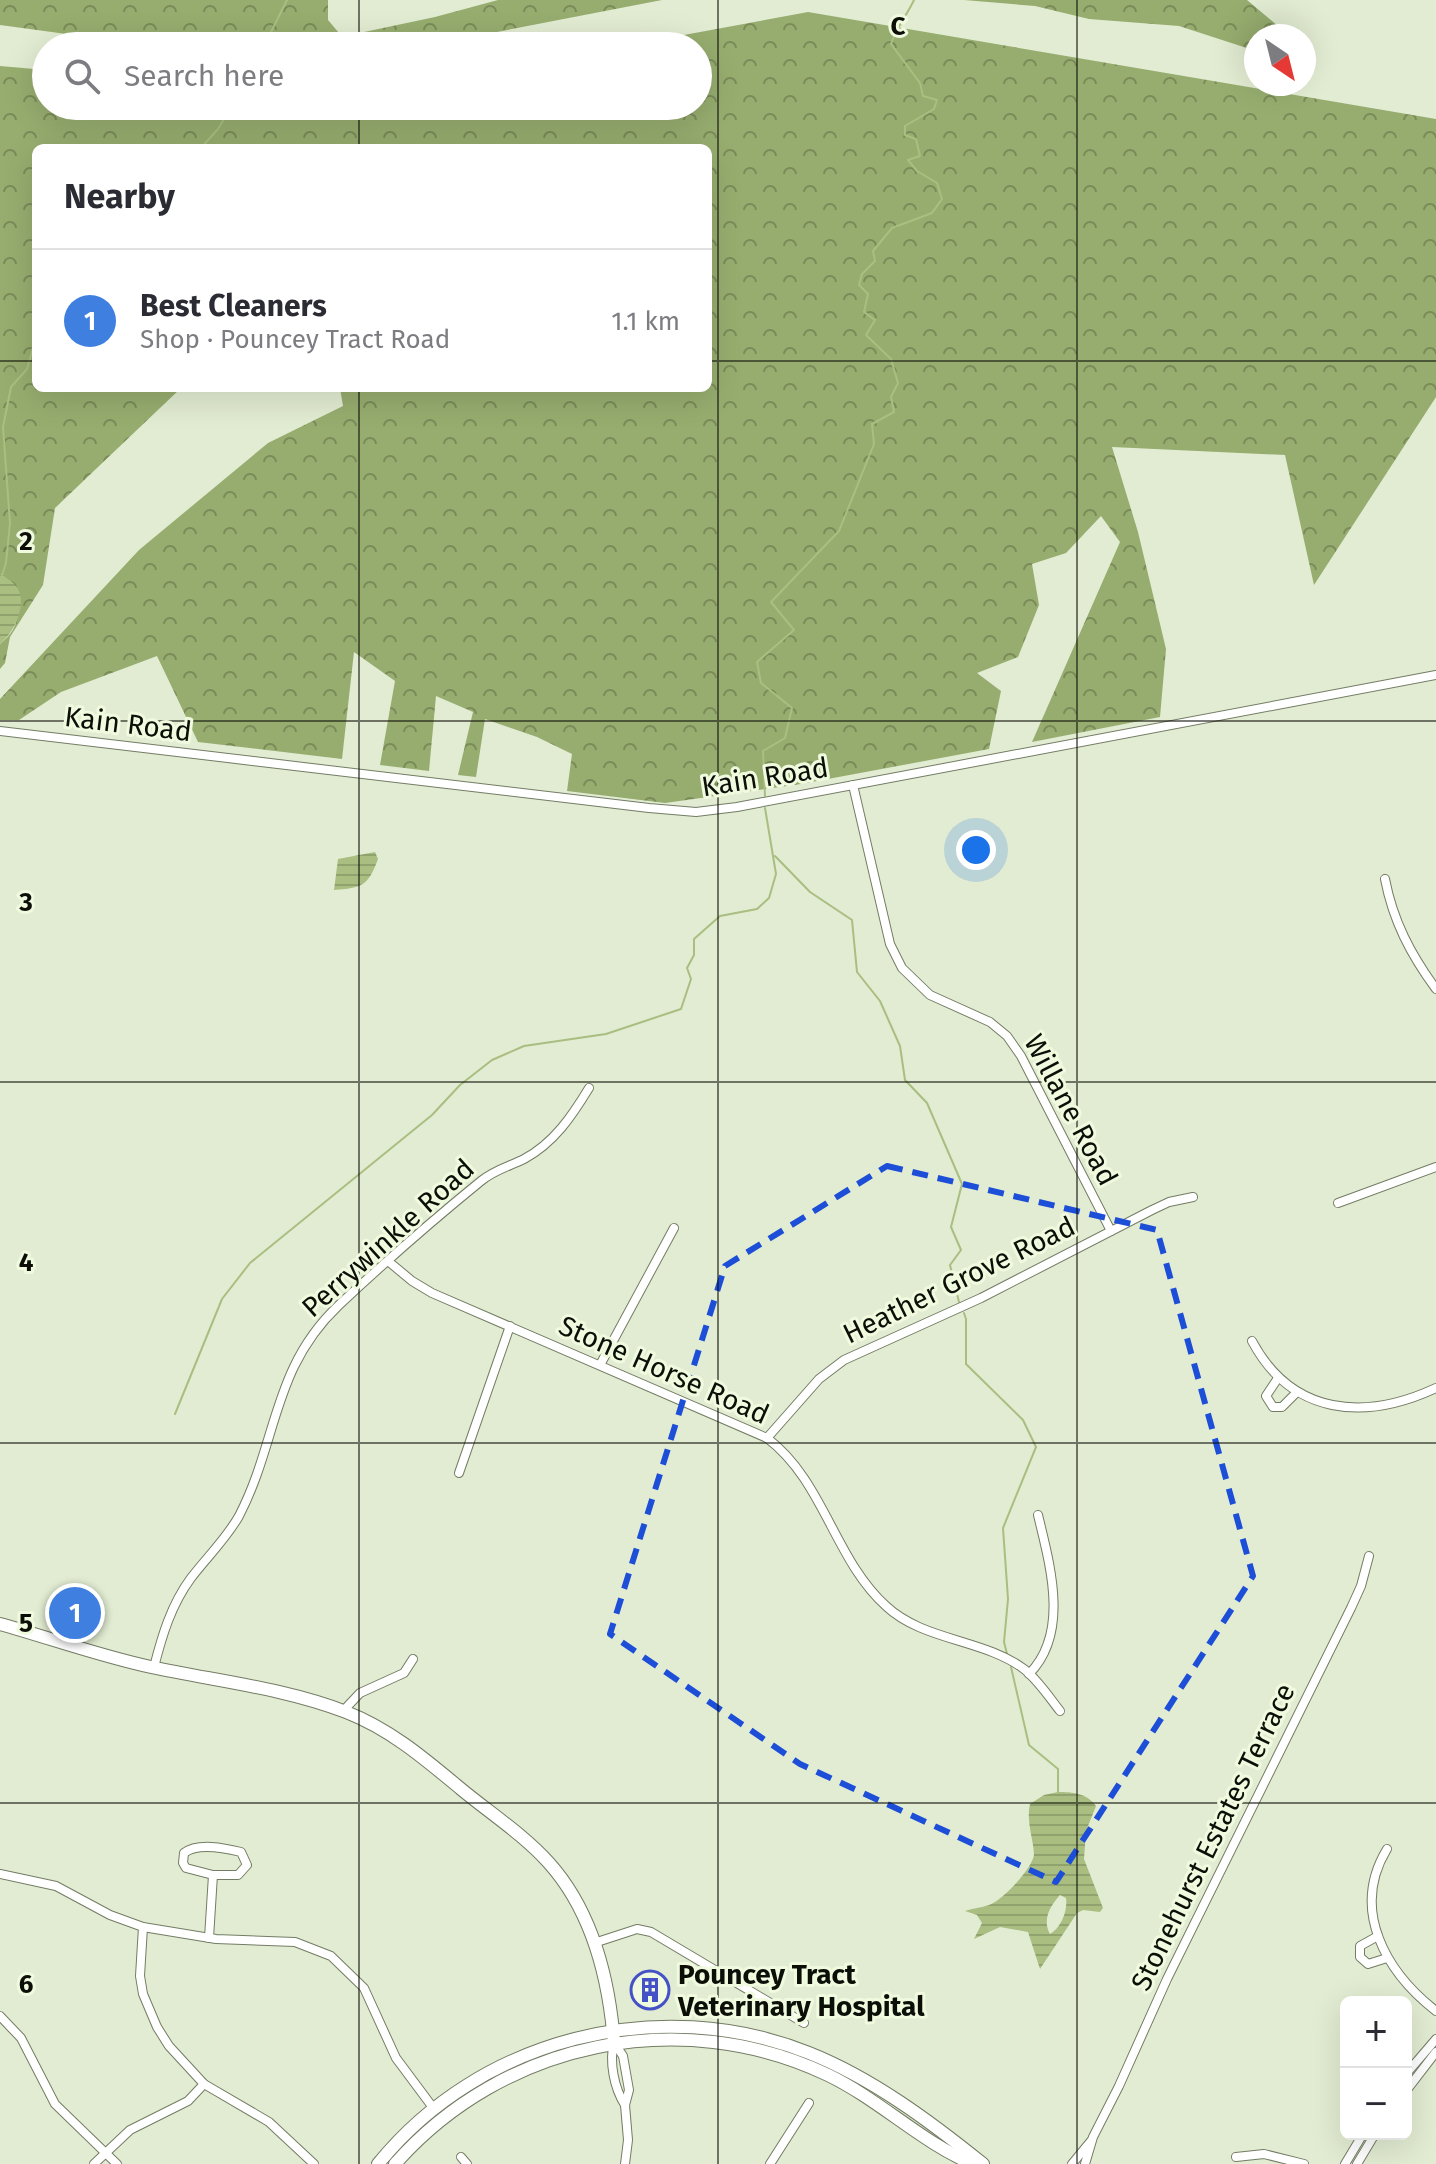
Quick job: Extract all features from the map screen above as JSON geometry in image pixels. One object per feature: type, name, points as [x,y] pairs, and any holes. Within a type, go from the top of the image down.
[{"type":"main road","points":[[0,1624],[154,1667],[302,1698],[369,1722],[414,1751],[546,1860],[576,1901],[594,1943],[614,2036]]},
{"type":"main road","points":[[395,2164],[440,2120],[488,2087],[542,2062],[614,2036],[654,2026],[714,2028],[762,2037],[795,2048],[856,2075],[955,2141],[983,2164]]},
{"type":"main road","points":[[378,2164],[405,2134],[434,2109],[467,2085],[509,2062],[553,2044],[614,2036],[713,2041],[788,2059],[844,2084],[945,2152],[973,2164]]},
{"type":"street","name":"Kain Road","points":[[0,731],[687,811],[737,807],[1436,675]]},
{"type":"street","name":"Willane Road","points":[[853,785],[883,917],[896,959],[911,980],[930,995],[978,1014],[1007,1036],[1021,1056],[1111,1231]]},
{"type":"street","points":[[1385,879],[1399,927],[1413,956],[1436,989]]},
{"type":"street","name":"Perrywinkle Road","points":[[154,1667],[163,1633],[181,1594],[228,1534],[240,1513],[281,1395],[298,1356],[328,1316],[484,1178],[525,1158],[550,1141],[576,1110],[589,1088]]},
{"type":"street","points":[[1338,1203],[1436,1167]]},
{"type":"street","name":"Heather Grove Road","points":[[767,1438],[819,1379],[844,1360],[981,1298],[1169,1202],[1193,1197]]},
{"type":"street","points":[[600,1365],[674,1228]]},
{"type":"street","name":"Stone Horse Road","points":[[388,1261],[423,1289],[767,1438],[781,1450],[810,1486],[855,1572],[889,1609],[909,1622],[1013,1662],[1029,1674],[1060,1711]]},
{"type":"street","points":[[459,1473],[510,1326]]},
{"type":"street","points":[[1252,1341],[1278,1378],[1297,1392],[1325,1404],[1356,1409],[1388,1405],[1436,1388]]},
{"type":"street","points":[[1278,1378],[1266,1396],[1273,1407],[1282,1407],[1297,1392]]},
{"type":"street","points":[[1029,1674],[1050,1644],[1055,1606],[1038,1515]]},
{"type":"street","name":"Stonehurst Estates Terrace","points":[[1085,2164],[1093,2137],[1261,1786],[1351,1608],[1369,1556]]},
{"type":"street","points":[[343,1711],[360,1693],[404,1673],[413,1659]]},
{"type":"street","points":[[193,1847],[204,1847],[241,1852],[246,1858],[247,1865],[238,1875],[213,1875],[186,1868],[184,1853],[193,1847]]},
{"type":"street","points":[[1387,1849],[1377,1864],[1373,1880],[1373,1914],[1378,1936],[1387,1958],[1409,1988],[1436,2011]]},
{"type":"street","points":[[0,1874],[56,1886],[110,1915],[143,1927],[209,1938],[295,1942],[331,1956],[364,1988],[396,2058],[434,2109]]},
{"type":"street","points":[[209,1938],[213,1875]]},
{"type":"street","points":[[143,1927],[140,1976],[148,2010],[169,2046],[204,2084],[269,2122],[314,2164]]},
{"type":"street","points":[[594,1943],[637,1929],[651,1932],[804,2023]]},
{"type":"street","points":[[1378,1936],[1360,1946],[1360,1957],[1368,1964],[1387,1958]]},
{"type":"street","points":[[0,2016],[21,2038],[55,2104],[117,2164]]},
{"type":"street","points":[[614,2036],[611,2054],[617,2094],[625,2105],[628,2140],[625,2164]]},
{"type":"street","points":[[1411,2068],[1436,2039]]},
{"type":"street","points":[[1412,2083],[1436,2052]]},
{"type":"street","points":[[94,2164],[130,2130],[188,2101],[204,2084]]},
{"type":"street","points":[[770,2164],[809,2103]]},
{"type":"street","name":"Stonehurst Estates Terrace","points":[[1072,2164],[1093,2137]]},
{"type":"street","points":[[1345,2164],[1359,2140]]},
{"type":"street","points":[[1357,2164],[1371,2140]]},
{"type":"street","points":[[1236,2157],[1264,2154],[1304,2164]]},
{"type":"highlighted area","points":[[887,1166],[1157,1230],[1253,1576],[1056,1882],[800,1764],[610,1634],[725,1266]]},
{"type":"green space","points":[[0,0],[328,0],[328,20],[338,32],[52,32],[0,25]]},
{"type":"green space","points":[[498,0],[662,0],[497,32],[364,32]]},
{"type":"green space","points":[[964,0],[1247,0],[1276,24],[1244,24],[1244,47],[1179,26],[1089,19],[1035,6]]},
{"type":"green space","points":[[808,12],[1244,86],[1244,96],[1301,96],[1436,119],[1436,397],[1314,585],[1285,455],[1112,447],[1138,532],[1166,649],[1160,717],[1032,742],[1120,542],[1101,516],[1066,553],[1032,564],[1039,605],[1018,657],[977,673],[1001,691],[989,749],[801,784],[665,803],[567,791],[572,754],[537,737],[485,719],[476,777],[458,775],[473,712],[436,696],[429,771],[380,765],[395,681],[354,652],[342,759],[198,742],[157,656],[61,692],[19,720],[0,720],[0,699],[139,550],[268,443],[343,406],[341,392],[712,392],[712,144],[32,144],[32,392],[177,392],[55,508],[43,585],[10,637],[5,663],[0,669],[0,644],[12,631],[18,609],[14,584],[0,574],[0,66],[32,69],[32,120],[712,120],[712,32],[700,32]]},
{"type":"shaded area","points":[[0,574],[16,586],[21,601],[15,625],[0,644]]},
{"type":"shaded area","points":[[375,852],[378,859],[363,884],[334,890],[338,859]]},
{"type":"shaded area","points":[[1074,1793],[1088,1798],[1096,1806],[1086,1831],[1084,1859],[1103,1908],[1100,1912],[1083,1910],[1077,1913],[1040,1969],[1028,1932],[1000,1927],[974,1939],[982,1923],[977,1915],[965,1911],[995,1902],[1029,1867],[1034,1854],[1029,1823],[1030,1804],[1044,1795]],"holes":[[[1060,1895],[1066,1898],[1063,1919],[1050,1934],[1047,1924],[1050,1908]]]},
{"type":"waterway","points":[[271,32],[287,0]]},
{"type":"waterway","points":[[765,796],[763,751],[785,738],[792,708],[761,683],[757,662],[794,630],[771,602],[839,531],[874,444],[872,424],[894,412],[891,397],[898,383],[891,359],[866,335],[875,320],[864,312],[868,294],[859,285],[862,274],[875,261],[873,251],[892,228],[932,213],[942,199],[937,183],[917,171],[908,160],[920,156],[916,139],[905,135],[905,126],[934,109],[937,100],[923,96],[920,83],[891,44],[914,0]]},
{"type":"waterway","points":[[205,144],[223,120]]},
{"type":"waterway","points":[[2,575],[10,523],[3,427],[11,387],[27,369],[32,351]]},
{"type":"waterway","points":[[175,1414],[222,1299],[250,1263],[432,1115],[460,1085],[492,1060],[524,1046],[606,1034],[681,1009],[691,979],[687,968],[694,955],[694,939],[720,916],[757,909],[769,898],[776,874],[765,808]]},
{"type":"waterway","points":[[775,856],[810,892],[852,920],[857,972],[880,1001],[900,1046],[905,1080],[927,1103],[962,1184],[951,1227],[961,1250],[950,1265],[959,1302]]},
{"type":"waterway","points":[[964,1313],[966,1364],[1023,1420],[1036,1447],[1003,1528],[1008,1599],[1004,1642],[1007,1654]]},
{"type":"waterway","points":[[1011,1667],[1029,1745],[1058,1769],[1058,1792]]},
{"type":"place","name":"Best Cleaners","points":[[75,1613]]},
{"type":"place","name":"Pouncey Tract Veterinary Hospital","points":[[650,1990]]}]
